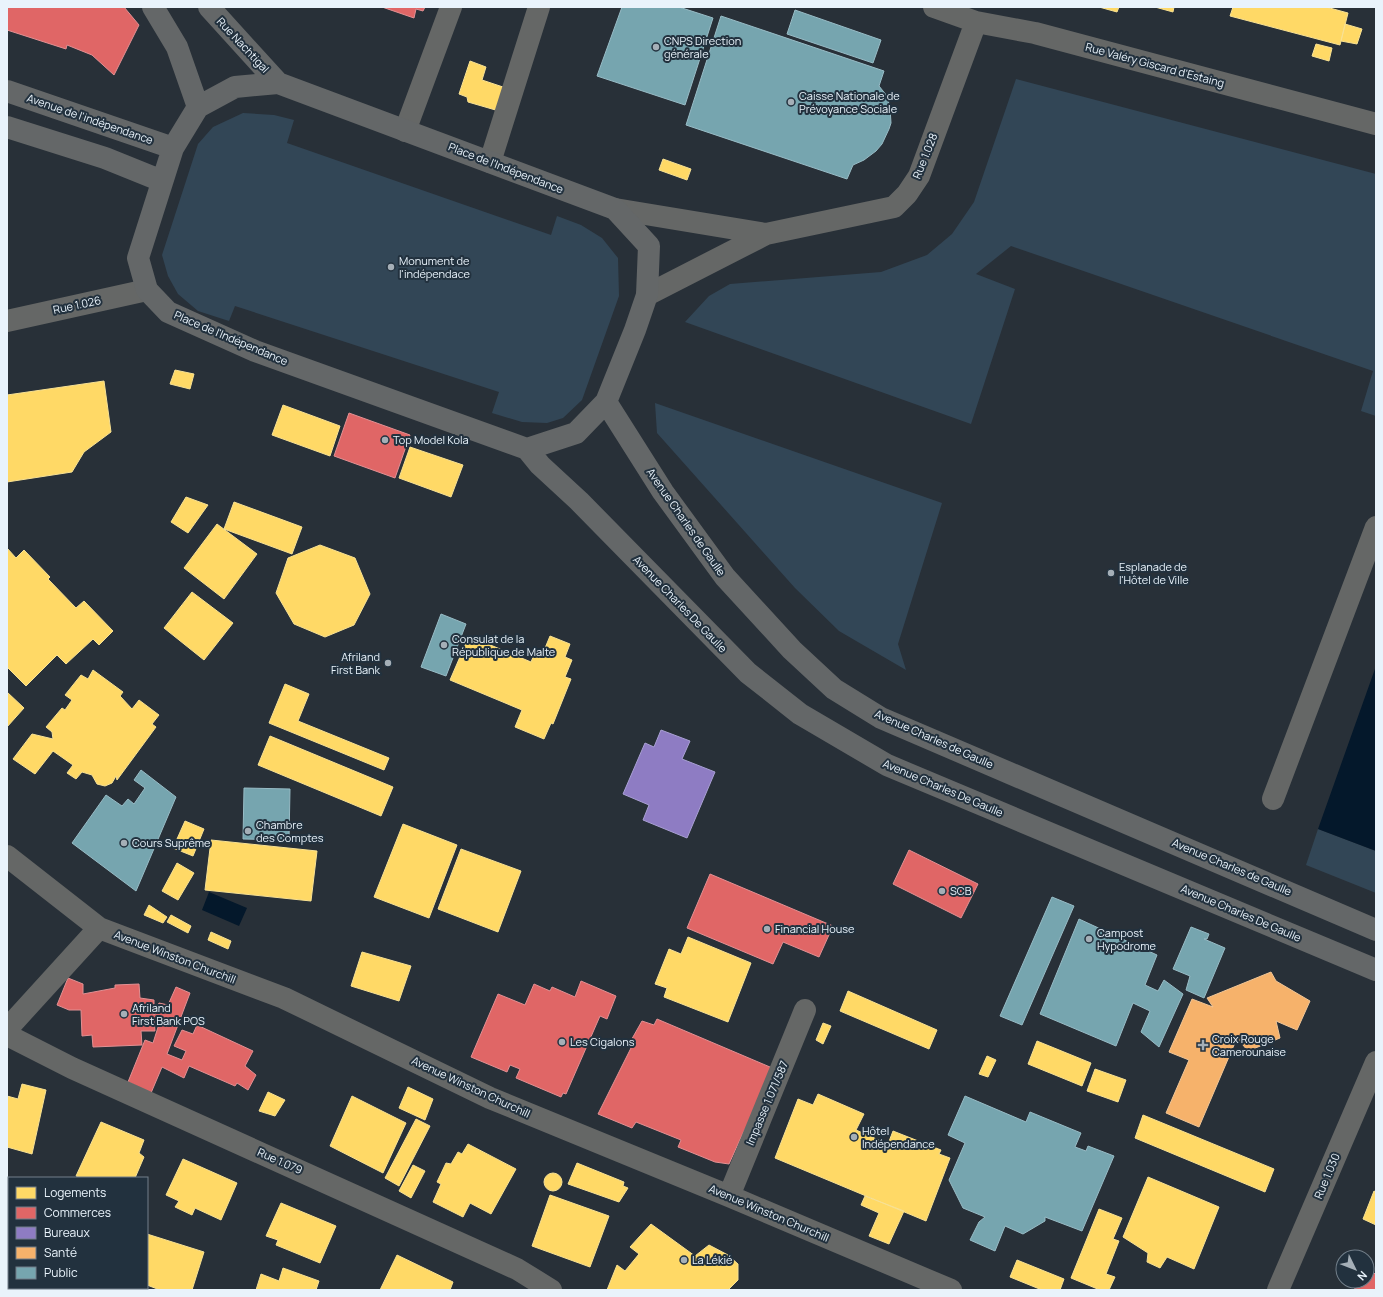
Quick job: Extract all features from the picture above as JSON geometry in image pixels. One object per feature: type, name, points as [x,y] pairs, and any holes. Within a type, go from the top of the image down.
[{"type":"main road","points":[[153,7],[177,47],[198,107]]},
{"type":"main road","name":"Rue Nachtigal","points":[[211,8],[278,83]]},
{"type":"main road","name":"Place de l'Indépendance","points":[[278,83],[615,209],[649,246],[647,295],[635,330],[606,402],[576,434],[527,448],[255,351],[168,312],[147,290],[138,258],[173,148],[198,107],[235,87],[278,83]]},
{"type":"main road","name":"Avenue de l'indépendance","points":[[7,91],[173,148]]},
{"type":"main road","points":[[7,127],[105,158],[162,181]]},
{"type":"main road","name":"Avenue Charles de Gaulle","points":[[606,402],[663,492],[725,577],[792,650],[834,689],[881,718],[1376,930]]},
{"type":"main road","name":"Avenue Charles De Gaulle","points":[[527,448],[540,465],[579,501],[748,673],[800,714],[887,765],[1376,970]]},
{"type":"street","points":[[405,131],[451,7]]},
{"type":"street","points":[[490,162],[539,7]]},
{"type":"street","name":"Rue Valéry Giscard d'Estaing","points":[[934,7],[976,22],[1035,33],[1376,124]]},
{"type":"street","name":"Rue 1.028","points":[[647,295],[766,234],[894,207],[907,194],[919,176],[976,22]]},
{"type":"street","name":"Rue 1.028","points":[[615,209],[766,234]]},
{"type":"street","name":"Rue 1.026","points":[[7,321],[147,290]]},
{"type":"street","points":[[1273,799],[1376,526]]},
{"type":"street","name":"Avenue Winston Churchill","points":[[7,856],[99,928],[284,998],[490,1098],[729,1196],[951,1290]]},
{"type":"street","points":[[7,1029],[99,928]]},
{"type":"street","name":"Impasse 1.071/587","points":[[729,1196],[805,1010]]},
{"type":"street","name":"Rue 1.079","points":[[7,1035],[72,1068],[517,1269],[551,1290]]},
{"type":"street","name":"Rue 1.030","points":[[1278,1290],[1376,1062]]},
{"type":"shaded area","points":[[1016,79],[1376,174],[1376,416],[1361,411],[1373,371],[1011,246],[976,274],[1015,289],[971,424],[685,322],[709,296],[730,284],[881,272],[927,255],[952,234],[974,202]]},
{"type":"shaded area","points":[[243,113],[274,115],[294,120],[287,143],[551,235],[557,216],[581,225],[602,238],[618,258],[619,296],[582,400],[563,418],[547,423],[522,422],[492,413],[499,392],[235,306],[229,321],[198,311],[178,294],[168,276],[162,255],[198,144],[213,127]]},
{"type":"shaded area","points":[[655,403],[942,503],[898,644],[906,670],[839,631],[795,588],[657,433]]},
{"type":"shaded area","points":[[1376,666],[1376,851],[1318,829]]},
{"type":"shaded area","points":[[1318,829],[1376,851],[1376,893],[1306,865]]},
{"type":"shaded area","points":[[209,892],[247,908],[239,926],[202,910]]},
{"type":"building: Logements","points":[[1099,7],[1119,7],[1117,12]]},
{"type":"building: Logements","points":[[1155,7],[1174,7],[1173,12]]},
{"type":"building: Logements","points":[[1233,7],[1326,7],[1348,13],[1340,45],[1230,16]]},
{"type":"building: Logements","points":[[1345,24],[1362,29],[1357,44],[1341,41]]},
{"type":"building: Logements","points":[[1316,44],[1332,48],[1329,61],[1312,56]]},
{"type":"building: Logements","points":[[470,61],[486,67],[482,80],[506,88],[499,111],[468,102],[467,97],[459,94]]},
{"type":"building: Logements","points":[[663,159],[691,169],[687,180],[659,170]]},
{"type":"building: Logements","points":[[175,370],[194,374],[190,389],[170,384]]},
{"type":"building: Logements","points":[[104,381],[111,432],[84,452],[72,472],[7,482],[7,395]]},
{"type":"building: Logements","points":[[283,405],[340,426],[330,456],[272,435]]},
{"type":"building: Logements","points":[[410,447],[463,465],[451,497],[399,478]]},
{"type":"building: Logements","points":[[186,497],[208,505],[188,533],[171,522]]},
{"type":"building: Logements","points":[[234,502],[302,527],[292,554],[224,529]]},
{"type":"building: Logements","points":[[217,524],[257,554],[224,599],[184,568]]},
{"type":"building: Logements","points":[[320,545],[355,558],[370,594],[354,625],[325,637],[294,624],[276,593],[288,558]]},
{"type":"building: Logements","points":[[7,548],[16,558],[24,550],[50,577],[48,579],[76,608],[84,601],[113,631],[99,645],[93,639],[66,664],[57,655],[26,686],[7,667]]},
{"type":"building: Logements","points":[[192,592],[233,623],[204,660],[164,628]]},
{"type":"building: Logements","points":[[469,636],[531,662],[536,650],[543,653],[550,636],[570,644],[565,657],[572,660],[565,677],[571,679],[553,724],[551,723],[544,739],[515,727],[522,710],[450,680]]},
{"type":"building: Logements","points":[[93,670],[123,692],[120,696],[132,709],[139,700],[159,715],[152,724],[156,727],[117,780],[116,776],[112,783],[105,786],[97,784],[92,775],[82,772],[76,779],[67,773],[73,765],[53,751],[35,774],[13,759],[32,734],[53,739],[52,732],[46,727],[62,708],[65,710],[72,700],[65,695],[81,675],[88,679]]},
{"type":"building: Logements","points":[[285,684],[309,694],[298,721],[389,758],[384,770],[269,723]]},
{"type":"building: Logements","points":[[7,692],[24,708],[7,727]]},
{"type":"building: Logements","points":[[270,736],[393,787],[381,816],[258,765]]},
{"type":"building: Logements","points":[[185,821],[204,829],[193,856],[173,848]]},
{"type":"building: Logements","points":[[403,824],[457,845],[429,918],[374,897]]},
{"type":"building: Logements","points":[[211,840],[317,851],[311,901],[205,890]]},
{"type":"building: Logements","points":[[461,849],[521,871],[498,932],[438,909]]},
{"type":"building: Logements","points":[[177,863],[194,873],[178,900],[162,891]]},
{"type":"building: Logements","points":[[149,905],[167,917],[163,923],[144,915]]},
{"type":"building: Logements","points":[[171,915],[191,926],[188,933],[167,922]]},
{"type":"building: Logements","points":[[211,932],[231,941],[228,949],[208,940]]},
{"type":"building: Logements","points":[[688,937],[751,963],[728,1022],[664,997],[667,988],[655,984],[669,949],[681,954]]},
{"type":"building: Logements","points":[[362,952],[411,966],[399,1001],[351,986]]},
{"type":"building: Logements","points":[[848,991],[937,1030],[929,1049],[840,1011]]},
{"type":"building: Logements","points":[[823,1023],[831,1026],[823,1044],[816,1040]]},
{"type":"building: Logements","points":[[1037,1041],[1091,1063],[1082,1086],[1028,1064]]},
{"type":"building: Logements","points":[[987,1056],[996,1060],[988,1077],[979,1074]]},
{"type":"building: Logements","points":[[1095,1069],[1126,1080],[1118,1102],[1087,1091]]},
{"type":"building: Logements","points":[[22,1084],[46,1090],[32,1154],[7,1147],[7,1096],[18,1099]]},
{"type":"building: Logements","points":[[408,1087],[433,1099],[425,1120],[399,1108]]},
{"type":"building: Logements","points":[[268,1092],[285,1100],[275,1116],[259,1111]]},
{"type":"building: Logements","points":[[818,1094],[864,1114],[856,1130],[888,1144],[893,1131],[941,1150],[939,1154],[950,1158],[926,1221],[775,1158],[798,1099],[813,1105]]},
{"type":"building: Logements","points":[[352,1096],[406,1123],[383,1173],[330,1146]]},
{"type":"building: Logements","points":[[1143,1115],[1274,1169],[1265,1192],[1135,1138]]},
{"type":"building: Logements","points":[[416,1119],[430,1126],[399,1186],[385,1178]]},
{"type":"building: Logements","points":[[101,1122],[144,1140],[139,1153],[144,1157],[135,1177],[76,1176]]},
{"type":"building: Logements","points":[[468,1144],[516,1169],[491,1214],[470,1203],[463,1217],[433,1202],[441,1184],[437,1182],[446,1163],[451,1164],[458,1152],[462,1154]]},
{"type":"building: Logements","points":[[183,1159],[237,1183],[221,1220],[195,1208],[192,1215],[175,1207],[179,1201],[166,1195]]},
{"type":"building: Logements","points":[[577,1163],[624,1182],[623,1186],[628,1188],[619,1202],[568,1184]]},
{"type":"building: Logements","points":[[413,1165],[425,1171],[411,1198],[399,1191]]},
{"type":"building: Logements","points":[[553,1173],[559,1176],[562,1182],[559,1188],[553,1191],[547,1188],[544,1182],[547,1176]]},
{"type":"building: Logements","points":[[1148,1177],[1219,1207],[1194,1269],[1167,1257],[1160,1268],[1147,1262],[1148,1253],[1123,1237]]},
{"type":"building: Logements","points":[[1374,1191],[1376,1192],[1376,1225],[1363,1219]]},
{"type":"building: Logements","points":[[550,1195],[609,1216],[590,1267],[532,1246]]},
{"type":"building: Logements","points":[[865,1196],[904,1211],[889,1244],[869,1236],[879,1213],[861,1205]]},
{"type":"building: Logements","points":[[281,1203],[336,1226],[320,1263],[276,1245],[278,1240],[266,1236]]},
{"type":"building: Logements","points":[[1099,1209],[1122,1218],[1113,1239],[1119,1241],[1106,1274],[1115,1277],[1109,1290],[1100,1290],[1071,1278]]},
{"type":"building: Logements","name":"La Lékié","points":[[651,1224],[695,1256],[709,1245],[728,1255],[738,1264],[738,1280],[728,1290],[607,1290],[617,1265],[625,1271],[639,1254],[630,1247]]},
{"type":"building: Logements","points":[[148,1234],[204,1252],[192,1290],[160,1290],[148,1285]]},
{"type":"building: Logements","points":[[397,1255],[453,1282],[450,1290],[380,1290]]},
{"type":"building: Logements","points":[[1017,1260],[1064,1279],[1060,1290],[1042,1290],[1010,1277]]},
{"type":"building: Logements","points":[[283,1268],[319,1281],[316,1290],[256,1290],[261,1274],[279,1281]]},
{"type":"building: Commerces","points":[[7,7],[124,7],[139,25],[114,75],[92,55],[67,45],[66,49],[7,30]]},
{"type":"building: Commerces","points":[[382,7],[425,7],[423,11],[416,9],[414,18]]},
{"type":"building: Commerces","points":[[349,413],[410,435],[395,478],[334,456]]},
{"type":"building: Commerces","points":[[909,850],[978,884],[961,918],[893,884]]},
{"type":"building: Commerces","points":[[710,874],[833,926],[819,957],[783,942],[773,964],[687,928]]},
{"type":"building: Commerces","points":[[68,978],[83,984],[83,994],[115,988],[115,985],[139,984],[140,998],[154,1000],[154,1015],[159,1003],[168,1005],[176,987],[190,993],[167,1054],[182,1060],[186,1051],[174,1046],[182,1030],[193,1034],[197,1025],[253,1051],[245,1066],[256,1075],[248,1090],[237,1083],[235,1086],[189,1066],[184,1078],[162,1067],[151,1093],[128,1082],[145,1040],[153,1043],[160,1021],[154,1019],[155,1031],[141,1031],[142,1045],[93,1047],[92,1035],[82,1036],[81,1010],[69,1010],[57,1005]]},
{"type":"building: Commerces","points":[[581,981],[616,996],[607,1019],[600,1016],[566,1094],[563,1093],[561,1097],[516,1078],[520,1069],[510,1065],[507,1072],[471,1057],[498,994],[525,1005],[534,984],[550,991],[552,987],[575,997]]},
{"type":"building: Commerces","points":[[657,1019],[777,1070],[743,1133],[729,1164],[715,1162],[678,1147],[681,1140],[636,1122],[632,1128],[598,1114],[632,1046],[629,1044],[642,1021],[654,1025]]},
{"type":"building: Commerces","points":[[1376,1274],[1376,1290],[1356,1289],[1375,1289]]},
{"type":"building: Bureaux","points":[[661,730],[690,741],[682,759],[715,772],[687,838],[643,820],[649,805],[623,794],[645,743],[654,747]]},
{"type":"building: Santé","name":"Croix Rouge Camerounaise","points":[[1271,972],[1276,981],[1310,1001],[1297,1030],[1276,1021],[1280,1038],[1248,1051],[1237,1038],[1199,1127],[1166,1113],[1189,1060],[1169,1052],[1192,999],[1213,1007],[1207,998]]},
{"type":"building: Public","name":"CNPS Direction générale","points":[[622,7],[679,7],[713,18],[685,105],[597,76]]},
{"type":"building: Public","points":[[795,10],[881,40],[873,63],[787,34]]},
{"type":"building: Public","name":"Caisse Nationale de Prévoyance Sociale","points":[[721,16],[884,71],[879,86],[887,96],[890,108],[891,123],[889,129],[882,144],[876,151],[864,160],[853,165],[847,179],[686,125]]},
{"type":"building: Public","name":"Consulat de la République de Malte","points":[[441,614],[466,624],[446,676],[421,667]]},
{"type":"building: Public","points":[[141,770],[176,797],[136,891],[72,843],[106,795],[122,806],[128,799],[134,804],[145,788],[134,780]]},
{"type":"building: Public","points":[[244,788],[290,789],[289,840],[243,839]]},
{"type":"building: Public","points":[[1052,897],[1074,906],[1022,1025],[1000,1016]]},
{"type":"building: Public","points":[[1079,919],[1157,955],[1145,985],[1158,991],[1164,980],[1183,994],[1159,1047],[1141,1032],[1150,1011],[1133,1003],[1116,1046],[1040,1014]]},
{"type":"building: Public","points":[[1191,927],[1209,934],[1207,939],[1204,939],[1225,948],[1204,998],[1186,990],[1190,976],[1173,969]]},
{"type":"building: Public","points":[[965,1096],[1026,1122],[1030,1112],[1081,1133],[1075,1147],[1086,1151],[1088,1146],[1114,1156],[1082,1231],[1045,1217],[1045,1221],[1023,1234],[1005,1226],[995,1251],[970,1240],[979,1222],[985,1217],[963,1208],[949,1180],[965,1143],[948,1135]]},
{"type":"place","name":"CNPS Direction générale","points":[[656,47]]},
{"type":"place","name":"Caisse Nationale de Prévoyance Sociale","points":[[791,102]]},
{"type":"place","name":"Monument de l'indépendace","points":[[391,267]]},
{"type":"place","name":"Top Model Kola","points":[[385,440]]},
{"type":"place","name":"Esplanade de l'Hôtel de Ville","points":[[1111,573]]},
{"type":"place","name":"Consulat de la République de Malte","points":[[444,645]]},
{"type":"place","name":"Afriland First Bank","points":[[388,663]]},
{"type":"place","name":"Chambre des Comptes","points":[[248,831]]},
{"type":"place","name":"Cours Suprême","points":[[124,843]]},
{"type":"place","name":"SCB","points":[[942,891]]},
{"type":"place","name":"Financial House","points":[[767,929]]},
{"type":"place","name":"Campost Hypodrome","points":[[1089,939]]},
{"type":"place","name":"Afriland First Bank POS","points":[[124,1014]]},
{"type":"place","name":"Les Cigalons","points":[[562,1042]]},
{"type":"place","name":"Croix Rouge Camerounaise","points":[[1203,1045]]},
{"type":"place","name":"Hôtel Indépendance","points":[[854,1137]]},
{"type":"place","name":"La Lékié","points":[[684,1260]]}]
